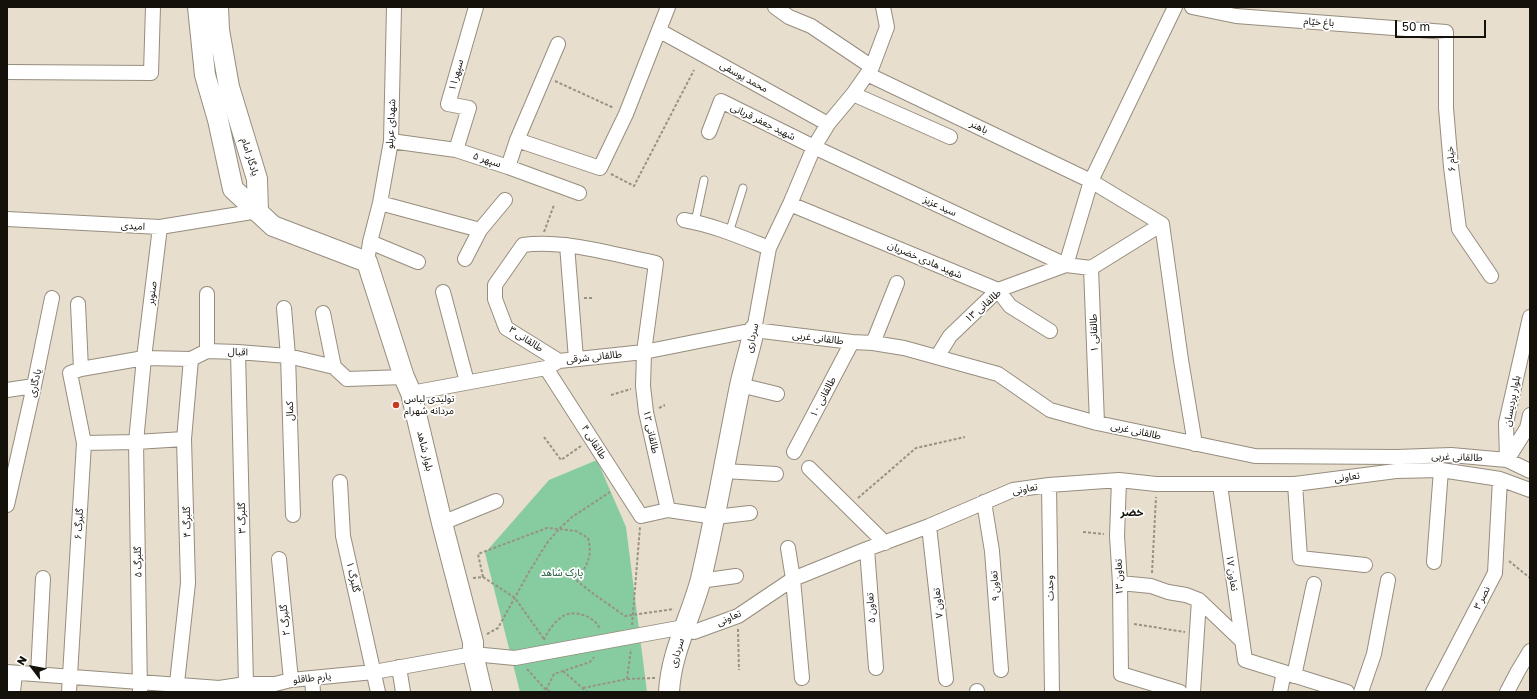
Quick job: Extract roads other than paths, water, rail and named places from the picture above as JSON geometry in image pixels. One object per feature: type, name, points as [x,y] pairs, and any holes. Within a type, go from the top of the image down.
[{"type":"main road","points":[[198,7],[205,75],[218,120],[233,189],[274,226],[366,262]]},
{"type":"main road","name":"یادگار امام","points":[[218,7],[219,30],[229,87],[257,179],[258,211]]},
{"type":"main road","name":"بلوار شاهد","points":[[366,262],[407,385],[473,648],[482,692]]},
{"type":"main road","name":"سرداری","points":[[669,684],[684,627],[700,581],[715,517],[740,385],[754,330]]},
{"type":"street","points":[[7,72],[151,73],[153,7]]},
{"type":"street","name":"شهدای عربلو","points":[[366,262],[380,203],[391,141],[394,7]]},
{"type":"street","name":"سپهر۱۱","points":[[456,150],[469,108],[448,104],[476,7]]},
{"type":"street","points":[[517,140],[600,168],[626,114],[660,31],[668,7]]},
{"type":"street","name":"باهنر","points":[[775,7],[789,17],[811,26],[870,71],[1091,181],[1162,224]]},
{"type":"street","name":"سرداری","points":[[754,330],[769,248],[790,204],[814,147],[828,124],[870,71],[886,26],[883,7]]},
{"type":"street","points":[[1175,7],[1091,181],[1066,265],[1091,268],[1162,224],[1181,360],[1195,444]]},
{"type":"street","name":"باغ خیّام","points":[[1192,7],[1236,16],[1446,32]]},
{"type":"street","name":"محمد یوسفی","points":[[660,31],[828,124]]},
{"type":"street","name":"خیام ۶","points":[[1446,32],[1446,108],[1451,167],[1460,229],[1491,276]]},
{"type":"street","points":[[508,167],[517,140],[558,44]]},
{"type":"street","points":[[853,94],[950,136]]},
{"type":"street","name":"شهید جعفر قربانی","points":[[709,132],[721,101],[814,147]]},
{"type":"street","name":"سپهر ۵","points":[[391,141],[456,150],[579,193]]},
{"type":"street","name":"سید عزیز","points":[[814,147],[1066,265]]},
{"type":"street","points":[[465,260],[480,230],[505,200]]},
{"type":"street","points":[[380,203],[480,230]]},
{"type":"street","name":"شهید هادی خضریان","points":[[790,204],[998,290]]},
{"type":"street","name":"امیدی","points":[[7,220],[160,227],[258,211]]},
{"type":"street","points":[[689,221],[729,233],[769,248]]},
{"type":"street","name":"صنوبر","points":[[136,442],[144,358],[160,227]]},
{"type":"street","points":[[370,242],[418,262]]},
{"type":"street","name":"طالقانی ۳","points":[[560,361],[506,328],[495,299],[495,284],[523,246],[540,243],[567,245],[656,263]]},
{"type":"street","points":[[567,245],[576,359]]},
{"type":"street","name":"طالقانی ۱۲","points":[[656,263],[644,352],[643,386],[646,412],[668,510]]},
{"type":"street","name":"طالقانی ۱۳","points":[[937,357],[950,336],[998,290],[1066,265]]},
{"type":"street","name":"طالقانی ۱","points":[[1091,268],[1097,423]]},
{"type":"street","points":[[873,343],[897,283]]},
{"type":"street","points":[[998,290],[1010,306],[1050,331]]},
{"type":"street","points":[[443,292],[467,382]]},
{"type":"street","points":[[207,294],[207,351]]},
{"type":"street","name":"یادگاری","points":[[7,505],[10,464],[34,386],[52,298]]},
{"type":"street","name":"گلبرگ ۶","points":[[69,692],[84,443],[76,371],[78,304]]},
{"type":"street","name":"کمال","points":[[284,308],[288,356],[293,515]]},
{"type":"street","points":[[322,314],[334,367]]},
{"type":"street","name":"بلوار پردیسان","points":[[1507,460],[1506,423],[1530,317]]},
{"type":"street","name":"طالقانی غربی","points":[[754,330],[852,342],[873,343],[904,348],[998,374],[1050,410],[1097,423],[1195,444],[1255,456],[1397,464],[1441,470],[1500,479],[1530,490]]},
{"type":"street","name":"طالقانی شرقی","points":[[407,385],[467,382],[546,368],[560,361],[644,352],[754,330]]},
{"type":"street","name":"طالقانی ۱۰","points":[[794,452],[852,342]]},
{"type":"street","name":"اقبال","points":[[76,371],[144,358],[191,359],[207,351],[238,352],[288,356],[334,367],[347,379],[407,385]]},
{"type":"street","name":"گلبرگ ۳","points":[[238,352],[246,684]]},
{"type":"street","name":"گلبرگ ۴","points":[[176,688],[188,583],[184,439],[191,359]]},
{"type":"street","name":"طالقانی ۴","points":[[546,368],[592,438],[640,516],[668,510]]},
{"type":"street","points":[[740,385],[777,394]]},
{"type":"street","points":[[7,390],[34,386]]},
{"type":"street","name":"بلوار پردیسان","points":[[1507,460],[1526,428],[1530,415]]},
{"type":"street","points":[[84,443],[184,439]]},
{"type":"street","name":"گلبرگ ۵","points":[[136,442],[140,687]]},
{"type":"street","name":"طالقانی غربی","points":[[1397,464],[1451,455],[1507,460],[1530,471]]},
{"type":"street","name":"تعاونی","points":[[632,637],[684,627],[694,632],[738,616],[793,579],[929,526],[1013,490],[1049,485],[1120,480],[1156,484],[1295,484],[1397,464]]},
{"type":"street","points":[[809,468],[885,543]]},
{"type":"street","points":[[1434,562],[1441,470]]},
{"type":"street","points":[[724,471],[776,474]]},
{"type":"street","name":"نصر ۳","points":[[1433,692],[1495,573],[1500,479]]},
{"type":"street","name":"تعاون ۱۳","points":[[1120,480],[1117,536],[1120,583],[1121,674],[1180,692]]},
{"type":"street","name":"گلبرگ ۱","points":[[340,482],[343,536],[378,692]]},
{"type":"street","points":[[1295,484],[1300,558],[1365,565]]},
{"type":"street","name":"وحدت","points":[[1049,485],[1052,692]]},
{"type":"street","name":"تعاون ۱۷","points":[[1220,485],[1245,660],[1289,674]]},
{"type":"street","points":[[442,523],[496,501]]},
{"type":"street","name":"تعاون ۹","points":[[984,502],[992,550],[1001,670]]},
{"type":"street","points":[[668,510],[715,517],[750,513]]},
{"type":"street","name":"تعاون ۷","points":[[929,526],[946,679]]},
{"type":"street","points":[[788,548],[793,579],[802,678]]},
{"type":"street","name":"تعاون ۵","points":[[867,549],[876,668]]},
{"type":"street","name":"گلبرگ ۲","points":[[278,559],[291,680]]},
{"type":"street","points":[[700,581],[736,576]]},
{"type":"street","points":[[38,674],[43,578]]},
{"type":"street","points":[[1361,692],[1374,654],[1388,580]]},
{"type":"street","points":[[1120,583],[1151,586],[1199,600],[1242,641]]},
{"type":"street","points":[[1280,692],[1289,674],[1314,584]]},
{"type":"street","points":[[1193,692],[1198,634],[1199,600]]},
{"type":"street","name":"یارم طاقلو","points":[[11,672],[70,677],[140,687],[218,690],[246,684],[275,688],[291,680],[313,685],[398,668],[473,648],[514,658],[632,637]]},
{"type":"street","points":[[1507,692],[1530,652]]},
{"type":"street","points":[[398,668],[403,692]]},
{"type":"street","points":[[11,672],[13,692]]},
{"type":"street","points":[[1289,674],[1347,692]]},
{"type":"lane","points":[[689,221],[704,180]]},
{"type":"lane","points":[[729,233],[742,188]]},
{"type":"place","name":"تولیدی لباس مردانه شهرام","points":[[396,405]]},
{"type":"district","name":"خضر","points":[[1132,513]]},
{"type":"park label","name":"پارک شاهد","points":[[562,573]]}]
